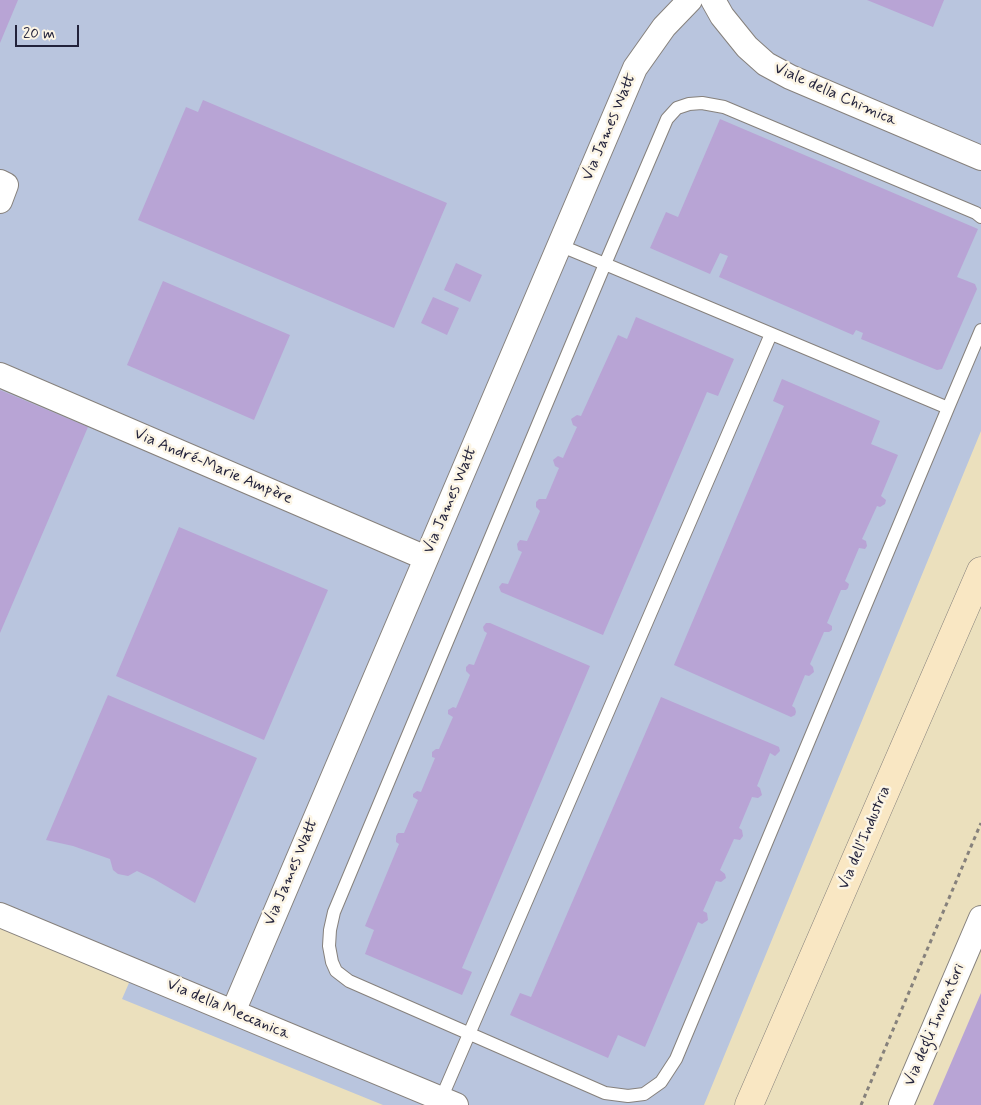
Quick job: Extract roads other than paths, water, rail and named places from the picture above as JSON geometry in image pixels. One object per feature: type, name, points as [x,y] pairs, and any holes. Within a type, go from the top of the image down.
[{"type":"street","name":"Via James Watt","points":[[233,1012],[635,68],[664,27],[690,0]]},
{"type":"street","name":"Viale della Chimica","points":[[713,0],[722,16],[746,48],[766,64],[790,77],[981,158]]},
{"type":"street","name":"Via André-Marie Ampère","points":[[0,375],[426,558]]},
{"type":"street","name":"Via dell'Industria","points":[[749,1104],[981,571]]},
{"type":"street","name":"Via della Meccanica","points":[[0,915],[448,1102]]},
{"type":"street","name":"Via degli Inventori","points":[[901,1105],[981,918]]},
{"type":"lane","points":[[981,217],[976,213],[724,107],[702,103],[689,104],[677,108],[667,119],[338,902],[330,930],[332,962],[336,971],[349,981],[605,1093],[628,1096],[644,1094],[661,1082],[676,1059],[981,330]]},
{"type":"lane","points":[[560,245],[948,408]]},
{"type":"lane","points":[[448,1102],[469,1034],[771,334]]}]
